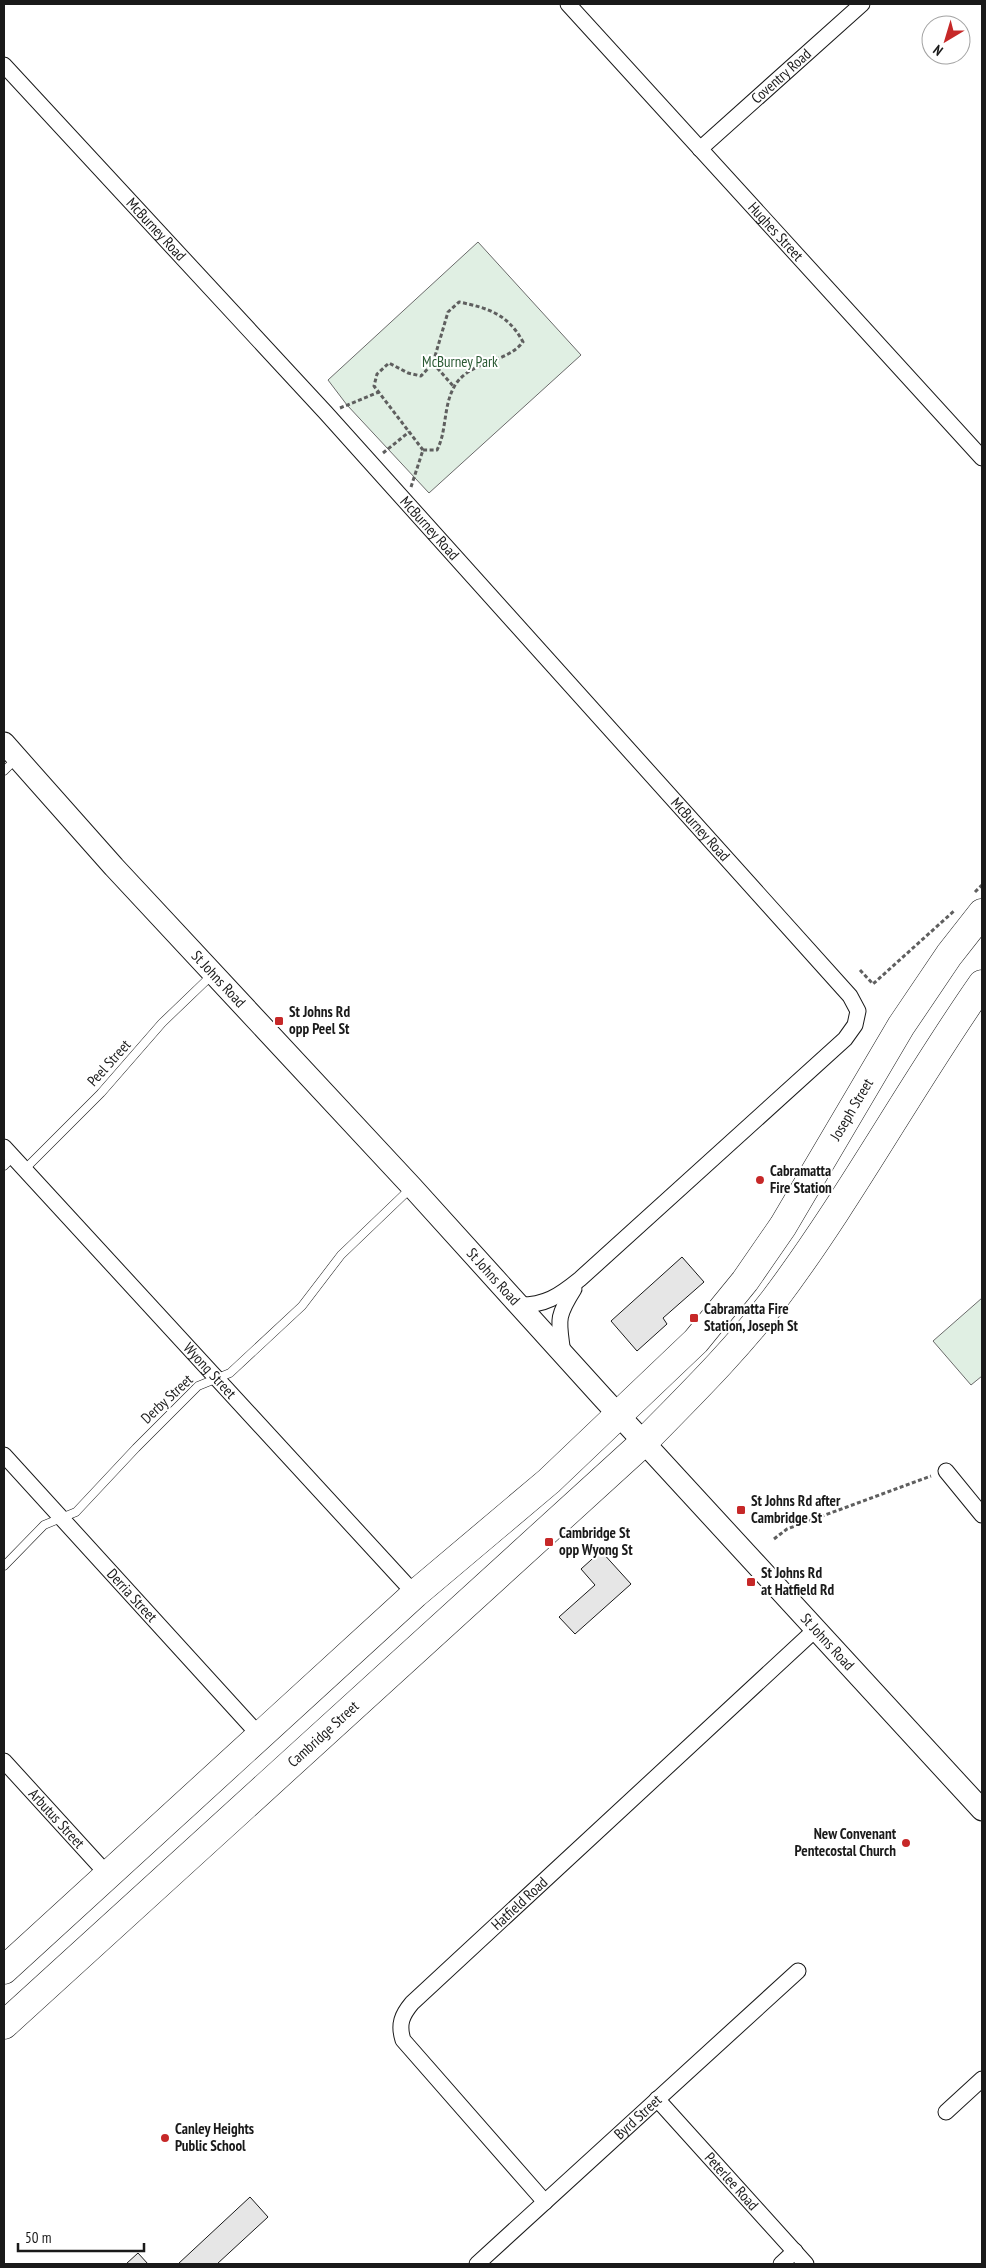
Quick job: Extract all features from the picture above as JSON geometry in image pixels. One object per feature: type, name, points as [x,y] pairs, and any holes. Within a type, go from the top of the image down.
[{"type":"highway","name":"Joseph Street","points":[[619,1415],[696,1341],[745,1281],[783,1226],[901,1026],[949,955],[970,906]]},
{"type":"highway","points":[[644,1442],[725,1359],[773,1300],[806,1255],[982,984]]},
{"type":"highway","points":[[4,1970],[416,1594],[549,1481],[619,1415]]},
{"type":"highway","name":"Cambridge Street","points":[[4,2025],[644,1442]]},
{"type":"main road","name":"St Johns Road","points":[[8,757],[412,1187],[563,1355],[982,1810]]},
{"type":"street","name":"Hughes Street","points":[[568,4],[982,458]]},
{"type":"street","name":"Coventry Road","points":[[700,149],[862,4]]},
{"type":"street","name":"McBurney Road","points":[[4,65],[326,413],[850,996],[858,1011],[855,1025],[846,1039],[580,1279]]},
{"type":"street","name":"Wyong Street","points":[[7,1157],[24,1170],[215,1379],[416,1594]]},
{"type":"street","points":[[517,1304],[533,1305],[559,1296],[580,1279]]},
{"type":"street","points":[[563,1355],[558,1322],[567,1300],[580,1279]]},
{"type":"street","name":"Derria Street","points":[[4,1455],[260,1736]]},
{"type":"street","points":[[946,1471],[982,1515]]},
{"type":"street","name":"Hatfield Road","points":[[545,2202],[403,2040],[400,2030],[402,2016],[412,2003],[816,1629]]},
{"type":"street","name":"Arbutus Street","points":[[4,1761],[108,1875]]},
{"type":"street","name":"Byrd Street","points":[[477,2264],[798,1971]]},
{"type":"street","points":[[946,2112],[982,2079]]},
{"type":"street","name":"Peterlee Road","points":[[657,2099],[806,2264]]},
{"type":"street","points":[[781,2264],[795,2252]]},
{"type":"lane","name":"Peel Street","points":[[24,1170],[100,1093],[162,1023],[213,974]]},
{"type":"lane","name":"Derby Street","points":[[4,1566],[44,1525],[76,1512],[198,1386],[230,1373],[302,1306],[341,1255],[412,1187]]},
{"type":"path","points":[[459,302],[489,308],[516,329],[523,342],[516,351],[468,371],[454,387],[447,412],[443,439],[437,450],[423,450],[374,386],[377,374],[389,363],[408,373],[421,376],[433,363],[448,312],[459,302]]},
{"type":"path","points":[[433,363],[454,387]]},
{"type":"path","points":[[326,413],[379,392]]},
{"type":"path","points":[[371,463],[409,432]]},
{"type":"path","points":[[405,501],[423,450]]},
{"type":"path","points":[[860,970],[874,984],[970,906],[982,885]]},
{"type":"path","points":[[774,1539],[787,1529],[946,1471]]},
{"type":"green space","name":"McBurney Park","points":[[478,242],[581,355],[429,493],[347,405],[328,380]]},
{"type":"green space","points":[[982,1298],[982,1376],[971,1385],[933,1341]]},
{"type":"building","points":[[682,1257],[704,1282],[663,1318],[667,1324],[637,1351],[611,1321]]},
{"type":"building","points":[[601,1551],[631,1584],[575,1634],[559,1617],[595,1585],[581,1569]]},
{"type":"building","points":[[250,2197],[268,2217],[217,2264],[178,2264]]},
{"type":"building","points":[[138,2253],[148,2264],[126,2264]]},
{"type":"place","name":"St Johns Rd opp Peel St","points":[[279,1021]]},
{"type":"place","name":"Cabramatta Fire Station","points":[[760,1180]]},
{"type":"place","name":"Cabramatta Fire Station, Joseph St","points":[[694,1318]]},
{"type":"place","name":"St Johns Rd after Cambridge St","points":[[741,1510]]},
{"type":"place","name":"Cambridge St opp Wyong St","points":[[549,1542]]},
{"type":"place","name":"St Johns Rd at Hatfield Rd","points":[[751,1582]]},
{"type":"place","name":"New Convenant Pentecostal Church","points":[[906,1843]]},
{"type":"place","name":"Canley Heights Public School","points":[[165,2138]]}]
